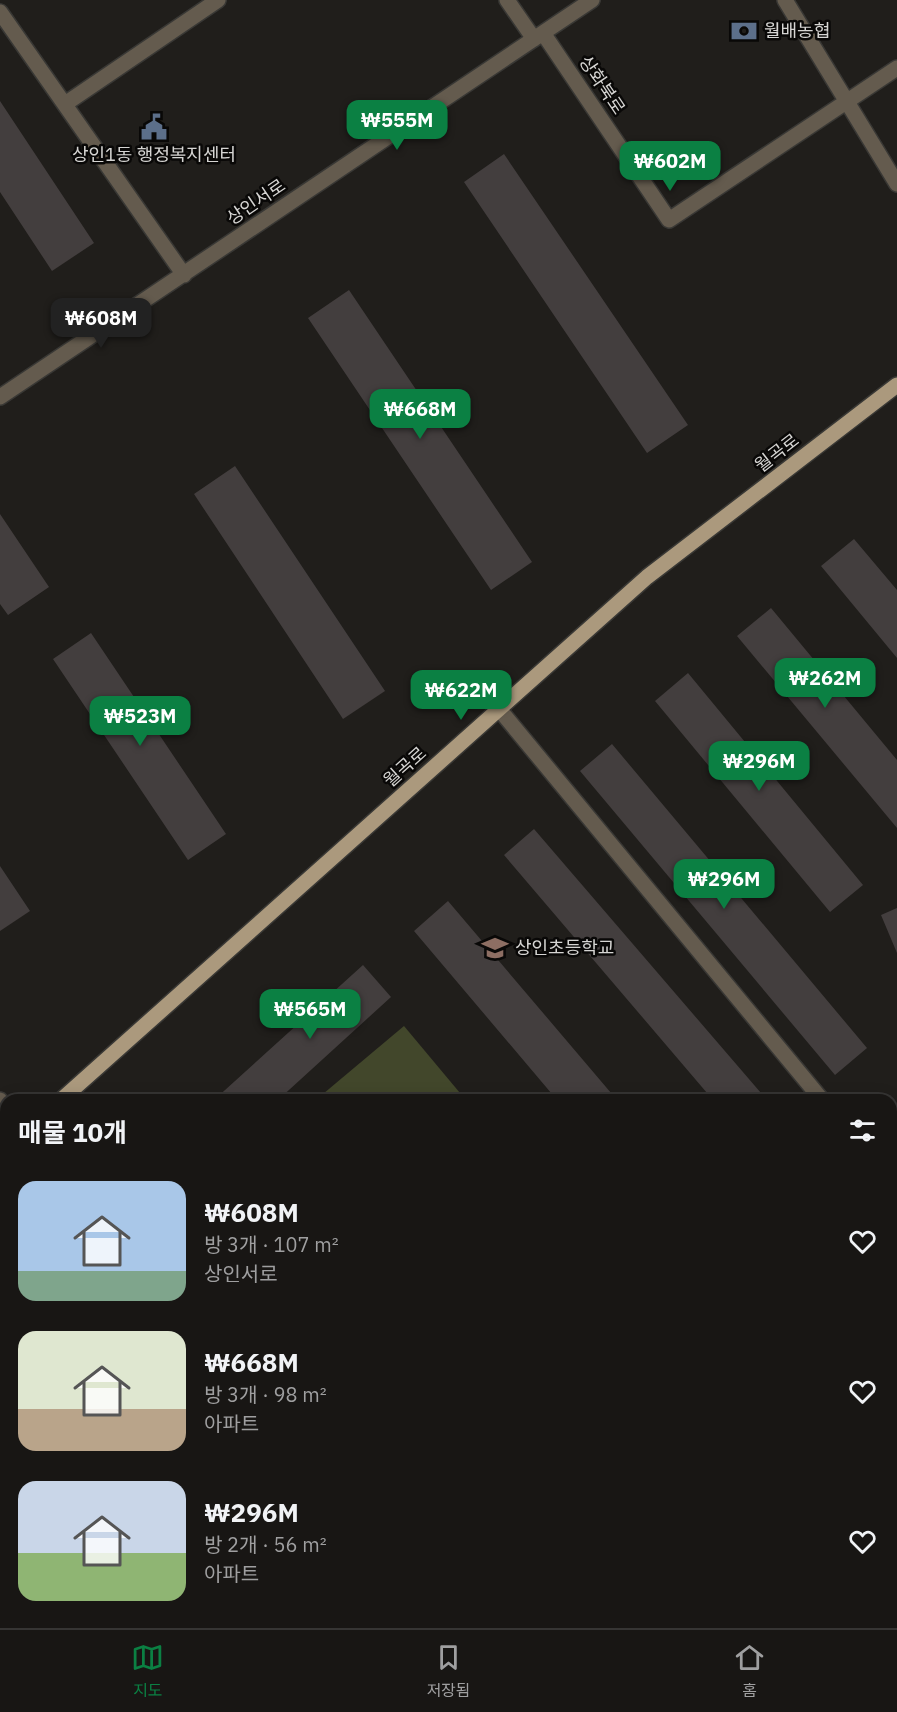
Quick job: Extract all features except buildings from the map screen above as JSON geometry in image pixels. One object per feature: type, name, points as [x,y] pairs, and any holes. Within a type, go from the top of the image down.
[{"type":"main road","name":"월곡로","points":[[68,1094],[647,577],[897,385]]},
{"type":"street","points":[[65,104],[218,0]]},
{"type":"street","points":[[507,0],[539,36]]},
{"type":"street","name":"상인서로","points":[[0,397],[592,0]]},
{"type":"street","points":[[784,0],[897,184]]},
{"type":"street","points":[[0,12],[184,275]]},
{"type":"street","name":"상화북로","points":[[539,36],[669,220],[897,68]]},
{"type":"street","points":[[499,710],[817,1094]]},
{"type":"green space","points":[[404,1026],[461,1094],[323,1094]]},
{"type":"place","name":"월배농협","points":[[744,31]]},
{"type":"place","name":"상인1동 행정복지센터","points":[[154,127]]},
{"type":"place","name":"상인초등학교","points":[[495,948]]}]
